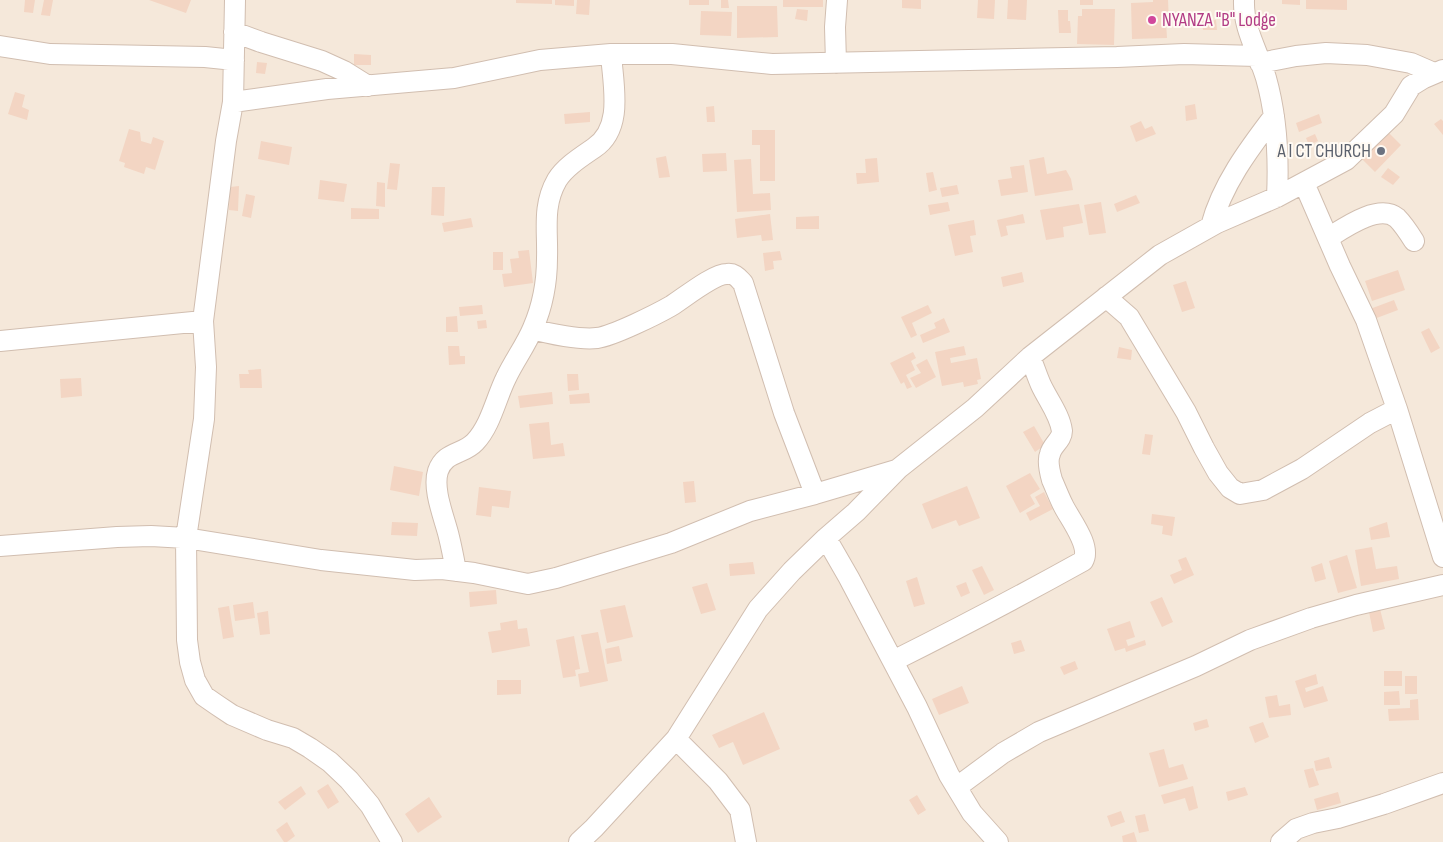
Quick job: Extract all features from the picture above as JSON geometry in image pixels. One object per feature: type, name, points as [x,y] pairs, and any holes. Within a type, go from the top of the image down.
[{"type":"street","points":[[235,0],[233,102],[226,141],[203,321],[206,367],[204,420],[186,538],[187,640],[193,671],[204,696],[232,715],[293,738],[330,762],[370,804],[392,842]]},
{"type":"street","points":[[836,0],[836,63]]},
{"type":"street","points":[[1244,0],[1244,21],[1266,77],[1277,131],[1279,164],[1277,197]]},
{"type":"street","points":[[234,32],[268,45],[322,61],[344,71],[368,86]]},
{"type":"street","points":[[0,46],[50,54],[205,57],[234,60]]},
{"type":"street","points":[[233,102],[327,89],[454,78],[540,60],[611,54],[672,54],[772,64],[1184,54],[1259,59],[1326,53],[1367,55],[1411,63],[1438,71]]},
{"type":"street","points":[[456,571],[438,497],[436,480],[438,470],[442,463],[452,454],[469,448],[481,435],[505,380],[533,329],[545,292],[547,256],[545,227],[549,200],[557,180],[576,160],[599,145],[610,132],[615,105],[611,54]]},
{"type":"street","points":[[579,842],[676,739],[758,609],[792,571],[856,512],[898,469],[975,408],[1030,357],[1160,255],[1211,226],[1277,197],[1346,160],[1394,114],[1412,86],[1438,71]]},
{"type":"street","points":[[1211,226],[1216,208],[1225,189],[1244,158],[1274,116]]},
{"type":"street","points":[[1304,183],[1366,320],[1397,409],[1443,557]]},
{"type":"street","points":[[1328,238],[1374,214],[1386,213],[1396,218],[1414,241]]},
{"type":"street","points":[[533,329],[569,336],[598,338],[627,327],[668,307],[714,278],[726,273],[736,275],[743,283],[784,413],[815,494]]},
{"type":"street","points":[[1106,297],[1129,317],[1186,412],[1218,474],[1230,488],[1240,494],[1263,490],[1279,482],[1302,469],[1370,423],[1397,409]]},
{"type":"street","points":[[0,341],[203,321]]},
{"type":"street","points":[[893,661],[988,614],[1083,561],[1085,550],[1082,540],[1063,505],[1051,478],[1049,466],[1050,454],[1062,433],[1060,420],[1041,384],[1030,357]]},
{"type":"street","points":[[0,546],[118,537],[186,538],[321,560],[414,570],[442,569],[528,584],[556,578],[671,543],[750,511],[898,469]]},
{"type":"street","points":[[826,538],[893,661],[957,787],[972,812],[998,842]]},
{"type":"street","points":[[957,787],[1003,753],[1039,732],[1196,666],[1250,640],[1311,618],[1356,605],[1443,585]]},
{"type":"street","points":[[676,739],[718,781],[740,810],[746,842]]},
{"type":"street","points":[[1281,842],[1296,829],[1384,804],[1443,783]]},
{"type":"shaded area","points":[[0,0],[1443,0],[1443,842],[0,842]]},
{"type":"building","points":[[25,0],[35,0],[33,13],[24,12]]},
{"type":"building","points":[[44,0],[53,0],[50,16],[41,15]]},
{"type":"building","points":[[149,0],[191,0],[186,13]]},
{"type":"building","points":[[516,0],[552,0],[552,4],[516,3]]},
{"type":"building","points":[[555,0],[574,0],[574,6],[555,5]]},
{"type":"building","points":[[577,0],[590,0],[589,15],[576,14]]},
{"type":"building","points":[[689,0],[709,0],[709,5],[689,5]]},
{"type":"building","points":[[721,0],[728,0],[729,8],[721,8]]},
{"type":"building","points":[[783,0],[823,0],[823,7],[783,7]]},
{"type":"building","points":[[902,0],[921,0],[921,9],[902,8]]},
{"type":"building","points":[[978,0],[995,0],[994,19],[977,18]]},
{"type":"building","points":[[1008,0],[1027,0],[1026,20],[1007,19]]},
{"type":"building","points":[[1080,0],[1093,0],[1093,5],[1080,5]]},
{"type":"building","points":[[1153,0],[1168,0],[1169,22],[1166,22],[1167,38],[1132,39],[1131,3],[1153,2]]},
{"type":"building","points":[[1282,0],[1300,0],[1300,5],[1282,4]]},
{"type":"building","points":[[1306,0],[1347,0],[1347,10],[1306,9]]},
{"type":"building","points":[[737,6],[777,6],[778,37],[737,38]]},
{"type":"building","points":[[797,9],[808,10],[807,21],[795,19]]},
{"type":"building","points":[[1082,9],[1115,9],[1114,45],[1077,44],[1078,16],[1082,16]]},
{"type":"building","points":[[1058,10],[1068,10],[1071,33],[1059,33]]},
{"type":"building","points":[[701,11],[732,12],[731,36],[700,35]]},
{"type":"building","points":[[1216,20],[1217,30],[1203,30],[1202,21]]},
{"type":"building","points":[[354,54],[371,55],[371,65],[354,65]]},
{"type":"building","points":[[257,62],[267,63],[265,74],[256,73]]},
{"type":"building","points":[[15,92],[25,95],[22,107],[29,110],[27,120],[8,114]]},
{"type":"building","points":[[1195,104],[1197,119],[1186,121],[1185,106]]},
{"type":"building","points":[[714,106],[715,122],[707,122],[706,107]]},
{"type":"building","points":[[590,112],[590,122],[565,124],[564,114]]},
{"type":"building","points":[[1319,114],[1322,123],[1299,132],[1296,123]]},
{"type":"building","points":[[1441,119],[1443,121],[1443,135],[1434,124]]},
{"type":"building","points":[[1141,121],[1145,129],[1152,126],[1156,134],[1136,142],[1130,126]]},
{"type":"building","points":[[129,129],[140,132],[141,141],[151,144],[153,137],[164,141],[155,170],[146,167],[144,174],[124,167],[125,163],[119,161]]},
{"type":"building","points":[[752,130],[775,130],[775,181],[760,181],[760,145],[752,145]]},
{"type":"building","name":"A I CT CHURCH","points":[[1386,130],[1401,145],[1375,172],[1360,157]]},
{"type":"building","points":[[1315,134],[1318,141],[1309,145],[1306,138]]},
{"type":"building","points":[[261,141],[292,147],[289,165],[258,159]]},
{"type":"building","points":[[726,153],[727,171],[703,172],[702,154]]},
{"type":"building","points":[[666,156],[670,177],[659,178],[656,158]]},
{"type":"building","points":[[1044,157],[1047,174],[1066,170],[1071,179],[1073,190],[1035,196],[1029,160]]},
{"type":"building","points":[[877,158],[879,182],[857,184],[856,173],[866,173],[865,159]]},
{"type":"building","points":[[751,159],[753,194],[770,193],[771,210],[737,212],[734,160]]},
{"type":"building","points":[[390,163],[400,164],[397,190],[387,189]]},
{"type":"building","points":[[1024,165],[1028,192],[1001,196],[998,180],[1012,178],[1010,167]]},
{"type":"building","points":[[1388,168],[1400,177],[1393,185],[1381,177]]},
{"type":"building","points":[[933,172],[937,190],[929,192],[926,173]]},
{"type":"building","points":[[320,180],[347,184],[344,202],[318,199]]},
{"type":"building","points":[[377,182],[385,183],[385,207],[376,206]]},
{"type":"building","points":[[957,185],[959,194],[942,197],[940,188]]},
{"type":"building","points":[[239,186],[238,211],[229,210],[230,187]]},
{"type":"building","points":[[432,187],[445,187],[444,216],[431,215]]},
{"type":"building","points":[[246,194],[255,196],[251,218],[242,216]]},
{"type":"building","points":[[1136,195],[1140,203],[1117,212],[1114,204]]},
{"type":"building","points":[[948,202],[950,211],[930,215],[928,205]]},
{"type":"building","points":[[1101,202],[1106,233],[1089,235],[1084,205]]},
{"type":"building","points":[[1079,204],[1083,223],[1063,227],[1064,237],[1046,240],[1040,210]]},
{"type":"building","points":[[351,208],[379,209],[379,219],[351,219]]},
{"type":"building","points":[[770,214],[773,240],[762,241],[761,235],[737,238],[735,219]]},
{"type":"building","points":[[1023,214],[1025,223],[1006,226],[1008,235],[1001,237],[997,220]]},
{"type":"building","points":[[819,216],[819,229],[796,229],[796,217]]},
{"type":"building","points":[[471,218],[473,227],[444,232],[442,223]]},
{"type":"building","points":[[974,220],[976,235],[970,236],[973,252],[955,256],[948,225]]},
{"type":"building","points":[[529,250],[533,283],[504,287],[502,274],[512,273],[510,259],[519,258],[518,251]]},
{"type":"building","points":[[780,251],[782,260],[773,261],[774,269],[765,271],[763,253]]},
{"type":"building","points":[[493,252],[503,252],[503,270],[493,270]]},
{"type":"building","points":[[1398,270],[1405,290],[1372,301],[1365,281]]},
{"type":"building","points":[[1022,272],[1024,282],[1003,287],[1001,277]]},
{"type":"building","points":[[1186,281],[1195,308],[1182,312],[1173,285]]},
{"type":"building","points":[[1394,300],[1398,310],[1374,319],[1370,309]]},
{"type":"building","points":[[482,305],[483,314],[460,316],[459,307]]},
{"type":"building","points":[[928,305],[932,313],[912,323],[917,335],[911,338],[901,317]]},
{"type":"building","points":[[457,316],[458,332],[446,332],[446,317]]},
{"type":"building","points":[[944,318],[950,332],[923,343],[920,335],[936,328],[934,323]]},
{"type":"building","points":[[486,320],[487,328],[478,329],[477,321]]},
{"type":"building","points":[[1429,328],[1440,348],[1431,353],[1421,332]]},
{"type":"building","points":[[448,346],[459,346],[460,356],[465,356],[465,364],[449,365]]},
{"type":"building","points":[[964,346],[966,355],[950,358],[951,363],[977,358],[981,379],[977,380],[978,384],[964,387],[963,382],[942,386],[935,352]]},
{"type":"building","points":[[1119,347],[1132,350],[1131,360],[1117,358]]},
{"type":"building","points":[[913,352],[916,358],[911,361],[915,370],[906,375],[912,387],[907,389],[904,382],[901,384],[890,363]]},
{"type":"building","points":[[927,359],[936,377],[916,388],[910,378],[921,373],[916,365]]},
{"type":"building","points":[[261,369],[262,388],[240,388],[239,374],[249,374],[248,370]]},
{"type":"building","points":[[567,374],[578,374],[579,390],[568,391]]},
{"type":"building","points":[[81,378],[82,396],[61,398],[60,379]]},
{"type":"building","points":[[552,392],[553,404],[520,408],[518,396]]},
{"type":"building","points":[[589,393],[590,403],[570,404],[569,395]]},
{"type":"building","points":[[549,422],[551,445],[563,443],[565,456],[533,459],[529,424]]},
{"type":"building","points":[[1034,426],[1045,445],[1035,452],[1023,432]]},
{"type":"building","points":[[1145,434],[1153,435],[1150,455],[1142,454]]},
{"type":"building","points":[[394,466],[423,472],[419,496],[390,490]]},
{"type":"building","points":[[1030,473],[1040,489],[1030,495],[1035,504],[1020,513],[1006,486]]},
{"type":"building","points":[[694,481],[696,502],[685,503],[683,482]]},
{"type":"building","points":[[967,486],[980,518],[959,526],[956,520],[932,529],[922,504]]},
{"type":"building","points":[[479,487],[511,491],[509,508],[492,506],[491,517],[476,515]]},
{"type":"building","points":[[1044,492],[1053,509],[1030,521],[1026,513],[1040,506],[1035,497]]},
{"type":"building","points":[[1152,514],[1175,517],[1172,536],[1162,534],[1163,526],[1151,524]]},
{"type":"building","points":[[392,522],[418,523],[417,536],[391,535]]},
{"type":"building","points":[[1387,522],[1390,537],[1371,540],[1369,528]]},
{"type":"building","points":[[1372,547],[1376,569],[1397,566],[1399,579],[1361,586],[1355,550]]},
{"type":"building","points":[[1347,555],[1357,588],[1338,593],[1329,561]]},
{"type":"building","points":[[1186,557],[1194,575],[1174,584],[1170,575],[1182,570],[1178,560]]},
{"type":"building","points":[[753,562],[755,574],[730,576],[729,564]]},
{"type":"building","points":[[1322,563],[1326,579],[1315,582],[1311,567]]},
{"type":"building","points":[[982,566],[994,590],[984,595],[972,570]]},
{"type":"building","points":[[917,577],[925,604],[914,607],[906,581]]},
{"type":"building","points":[[966,582],[970,593],[961,597],[956,586]]},
{"type":"building","points":[[707,583],[716,610],[701,614],[692,587]]},
{"type":"building","points":[[496,590],[497,604],[470,607],[469,592]]},
{"type":"building","points":[[1162,597],[1173,622],[1162,627],[1150,602]]},
{"type":"building","points":[[253,602],[255,618],[235,621],[233,605]]},
{"type":"building","points":[[625,605],[633,637],[607,643],[600,610]]},
{"type":"building","points":[[229,606],[234,637],[223,639],[218,608]]},
{"type":"building","points":[[1380,609],[1385,629],[1373,632],[1369,612]]},
{"type":"building","points":[[268,611],[270,634],[260,635],[257,613]]},
{"type":"building","points":[[517,620],[518,629],[527,628],[530,646],[492,653],[488,632],[501,630],[500,623]]},
{"type":"building","points":[[1130,621],[1135,637],[1126,640],[1128,646],[1145,640],[1146,645],[1126,652],[1125,648],[1115,651],[1107,629]]},
{"type":"building","points":[[598,632],[608,681],[580,687],[578,674],[589,672],[581,635]]},
{"type":"building","points":[[574,636],[580,669],[575,670],[576,676],[563,678],[556,640]]},
{"type":"building","points":[[1021,640],[1025,651],[1014,654],[1011,643]]},
{"type":"building","points":[[619,646],[622,661],[607,664],[605,649]]},
{"type":"building","points":[[1075,661],[1078,669],[1064,675],[1060,667]]},
{"type":"building","points":[[1384,671],[1402,671],[1402,686],[1384,686]]},
{"type":"building","points":[[1316,674],[1318,684],[1305,688],[1306,692],[1323,686],[1328,701],[1304,708],[1295,681]]},
{"type":"building","points":[[1405,676],[1417,676],[1417,694],[1405,694]]},
{"type":"building","points":[[497,680],[521,680],[521,694],[497,695]]},
{"type":"building","points":[[962,686],[969,703],[939,715],[932,699]]},
{"type":"building","points":[[1399,691],[1400,705],[1384,705],[1384,692]]},
{"type":"building","points":[[1277,695],[1279,706],[1290,704],[1291,715],[1269,718],[1265,697]]},
{"type":"building","points":[[1418,699],[1419,720],[1389,721],[1388,709],[1410,708],[1410,700]]},
{"type":"building","points":[[764,712],[780,749],[743,765],[733,742],[719,748],[712,735]]},
{"type":"building","points":[[1207,719],[1209,727],[1195,731],[1193,723]]},
{"type":"building","points":[[1263,722],[1269,737],[1255,743],[1249,727]]},
{"type":"building","points":[[1164,749],[1169,768],[1183,764],[1188,779],[1159,787],[1149,753]]},
{"type":"building","points":[[1329,757],[1332,768],[1316,771],[1314,761]]},
{"type":"building","points":[[1313,768],[1319,785],[1309,788],[1304,770]]},
{"type":"building","points":[[328,784],[339,802],[328,809],[317,791]]},
{"type":"building","points":[[301,786],[306,794],[285,810],[278,802]]},
{"type":"building","points":[[1193,786],[1198,808],[1189,811],[1185,798],[1164,804],[1161,795]]},
{"type":"building","points":[[1245,787],[1248,795],[1228,801],[1226,792]]},
{"type":"building","points":[[1338,792],[1341,803],[1317,810],[1314,799]]},
{"type":"building","points":[[917,795],[926,810],[918,815],[909,800]]},
{"type":"building","points":[[429,797],[442,817],[418,833],[405,814]]},
{"type":"building","points":[[1121,811],[1125,822],[1111,827],[1107,816]]},
{"type":"building","points":[[1145,814],[1149,831],[1139,833],[1135,816]]},
{"type":"building","points":[[287,822],[295,836],[284,842],[276,830]]},
{"type":"building","points":[[1134,832],[1137,842],[1123,842],[1122,836]]},
{"type":"place","name":"NYANZA \"B\" Lodge","points":[[1152,20]]},
{"type":"place","name":"A I CT CHURCH","points":[[1381,151]]}]
